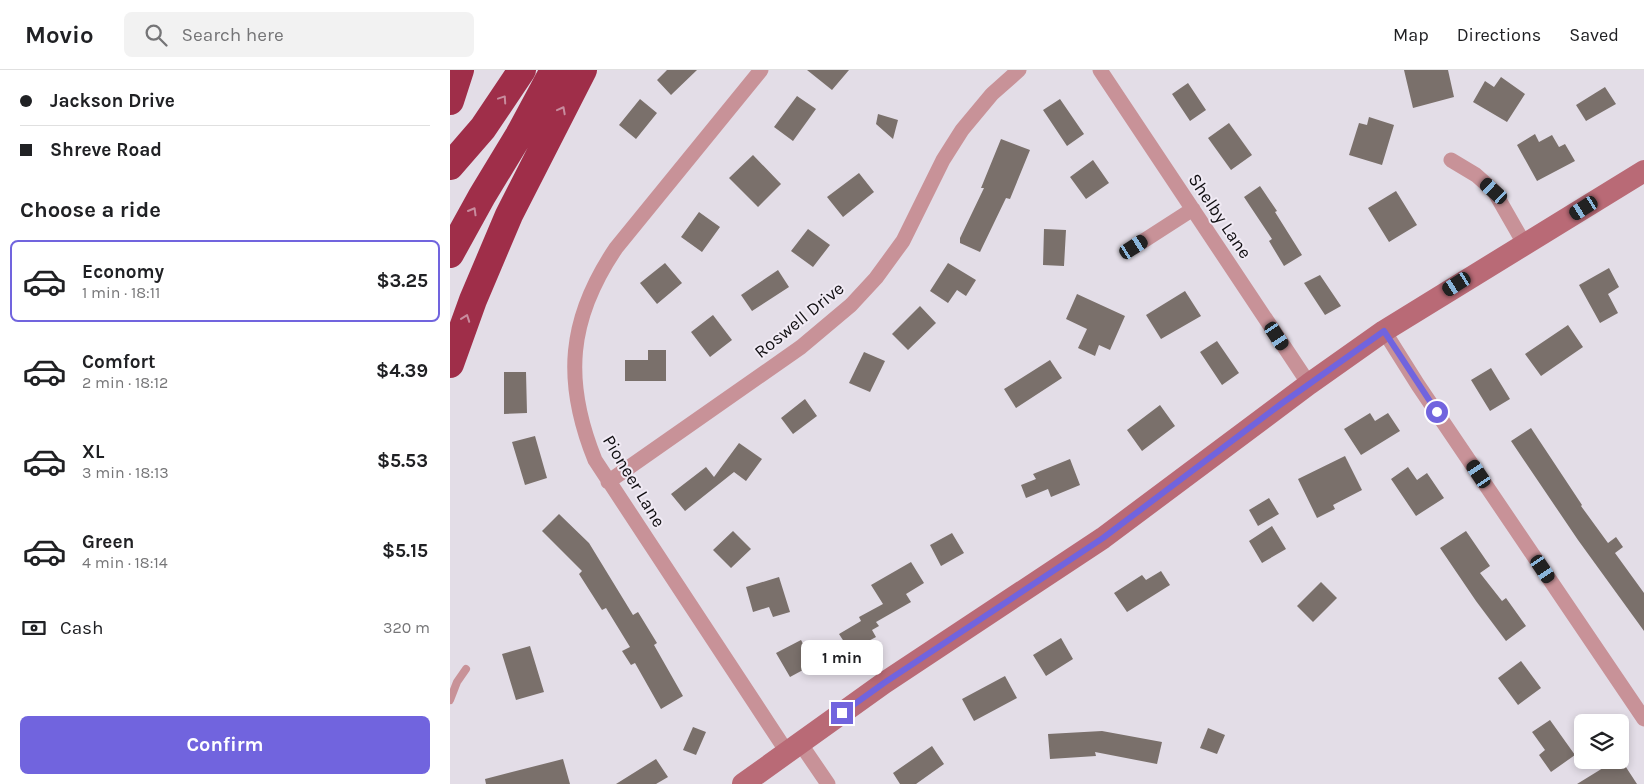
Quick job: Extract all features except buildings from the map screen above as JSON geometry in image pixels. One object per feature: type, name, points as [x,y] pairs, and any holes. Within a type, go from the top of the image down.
[{"type":"highway","points":[[450,101],[460,70]]},
{"type":"highway","points":[[450,166],[483,128],[522,70]]},
{"type":"highway","points":[[450,254],[519,135],[554,70]]},
{"type":"highway","points":[[450,364],[490,257],[540,151],[583,70]]},
{"type":"main road","points":[[743,784],[884,683],[1103,538],[1309,384],[1384,331],[1457,284],[1525,245],[1644,171]]},
{"type":"street","name":"Pioneer Lane","points":[[761,70],[616,248],[600,271],[588,296],[580,322],[575,351],[574,379],[576,398],[585,434],[608,482],[793,748],[828,784]]},
{"type":"street","name":"Roswell Drive","points":[[608,482],[801,347],[851,305],[876,278],[903,241],[944,160],[962,130],[992,94],[1019,70]]},
{"type":"street","name":"Shelby Lane","points":[[1100,70],[1309,384]]},
{"type":"street","points":[[1450,160],[1476,175],[1494,191],[1525,245]]},
{"type":"street","points":[[1134,247],[1193,209]]},
{"type":"street","points":[[1384,331],[1418,385],[1644,719]]},
{"type":"lane","points":[[450,700],[457,682],[466,669]]},
{"type":"route","points":[[842,713],[884,683],[1103,538],[1281,404],[1384,331],[1437,412]]}]
